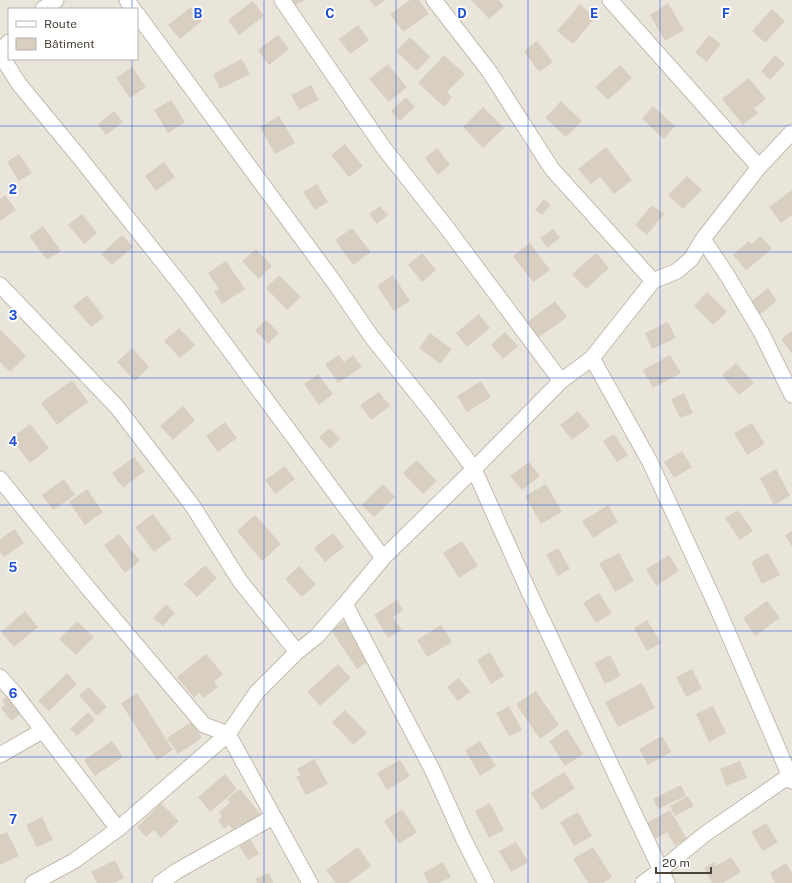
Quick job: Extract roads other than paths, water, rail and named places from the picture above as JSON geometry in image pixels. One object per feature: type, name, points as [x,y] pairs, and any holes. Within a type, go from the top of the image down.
[{"type":"street","points":[[44,8],[56,0]]},
{"type":"street","points":[[127,0],[133,8]]},
{"type":"street","points":[[282,0],[382,147],[447,228],[561,380]]},
{"type":"street","points":[[434,0],[489,71],[552,169],[653,280]]},
{"type":"street","points":[[610,0],[759,167]]},
{"type":"street","points":[[138,15],[372,336],[474,469],[530,594],[664,877]]},
{"type":"street","points":[[8,43],[0,52],[19,84],[188,294],[383,558]]},
{"type":"street","points":[[33,883],[74,861],[118,829],[228,734],[257,692],[297,652],[317,636],[383,558],[474,469],[561,380],[592,358],[653,280],[677,271],[691,259],[703,239],[759,167],[792,132]]},
{"type":"street","points":[[703,239],[727,275],[761,332],[792,395]]},
{"type":"street","points":[[0,285],[117,407],[192,505],[240,581],[297,652]]},
{"type":"street","points":[[592,358],[650,462],[791,777],[705,834],[664,877],[643,883]]},
{"type":"street","points":[[0,479],[88,588],[204,725],[228,734],[310,883]]},
{"type":"street","points":[[345,604],[432,769],[464,840],[486,883]]},
{"type":"street","points":[[0,677],[118,829]]},
{"type":"street","points":[[0,755],[42,731]]},
{"type":"street","points":[[160,883],[180,877],[273,817]]}]
